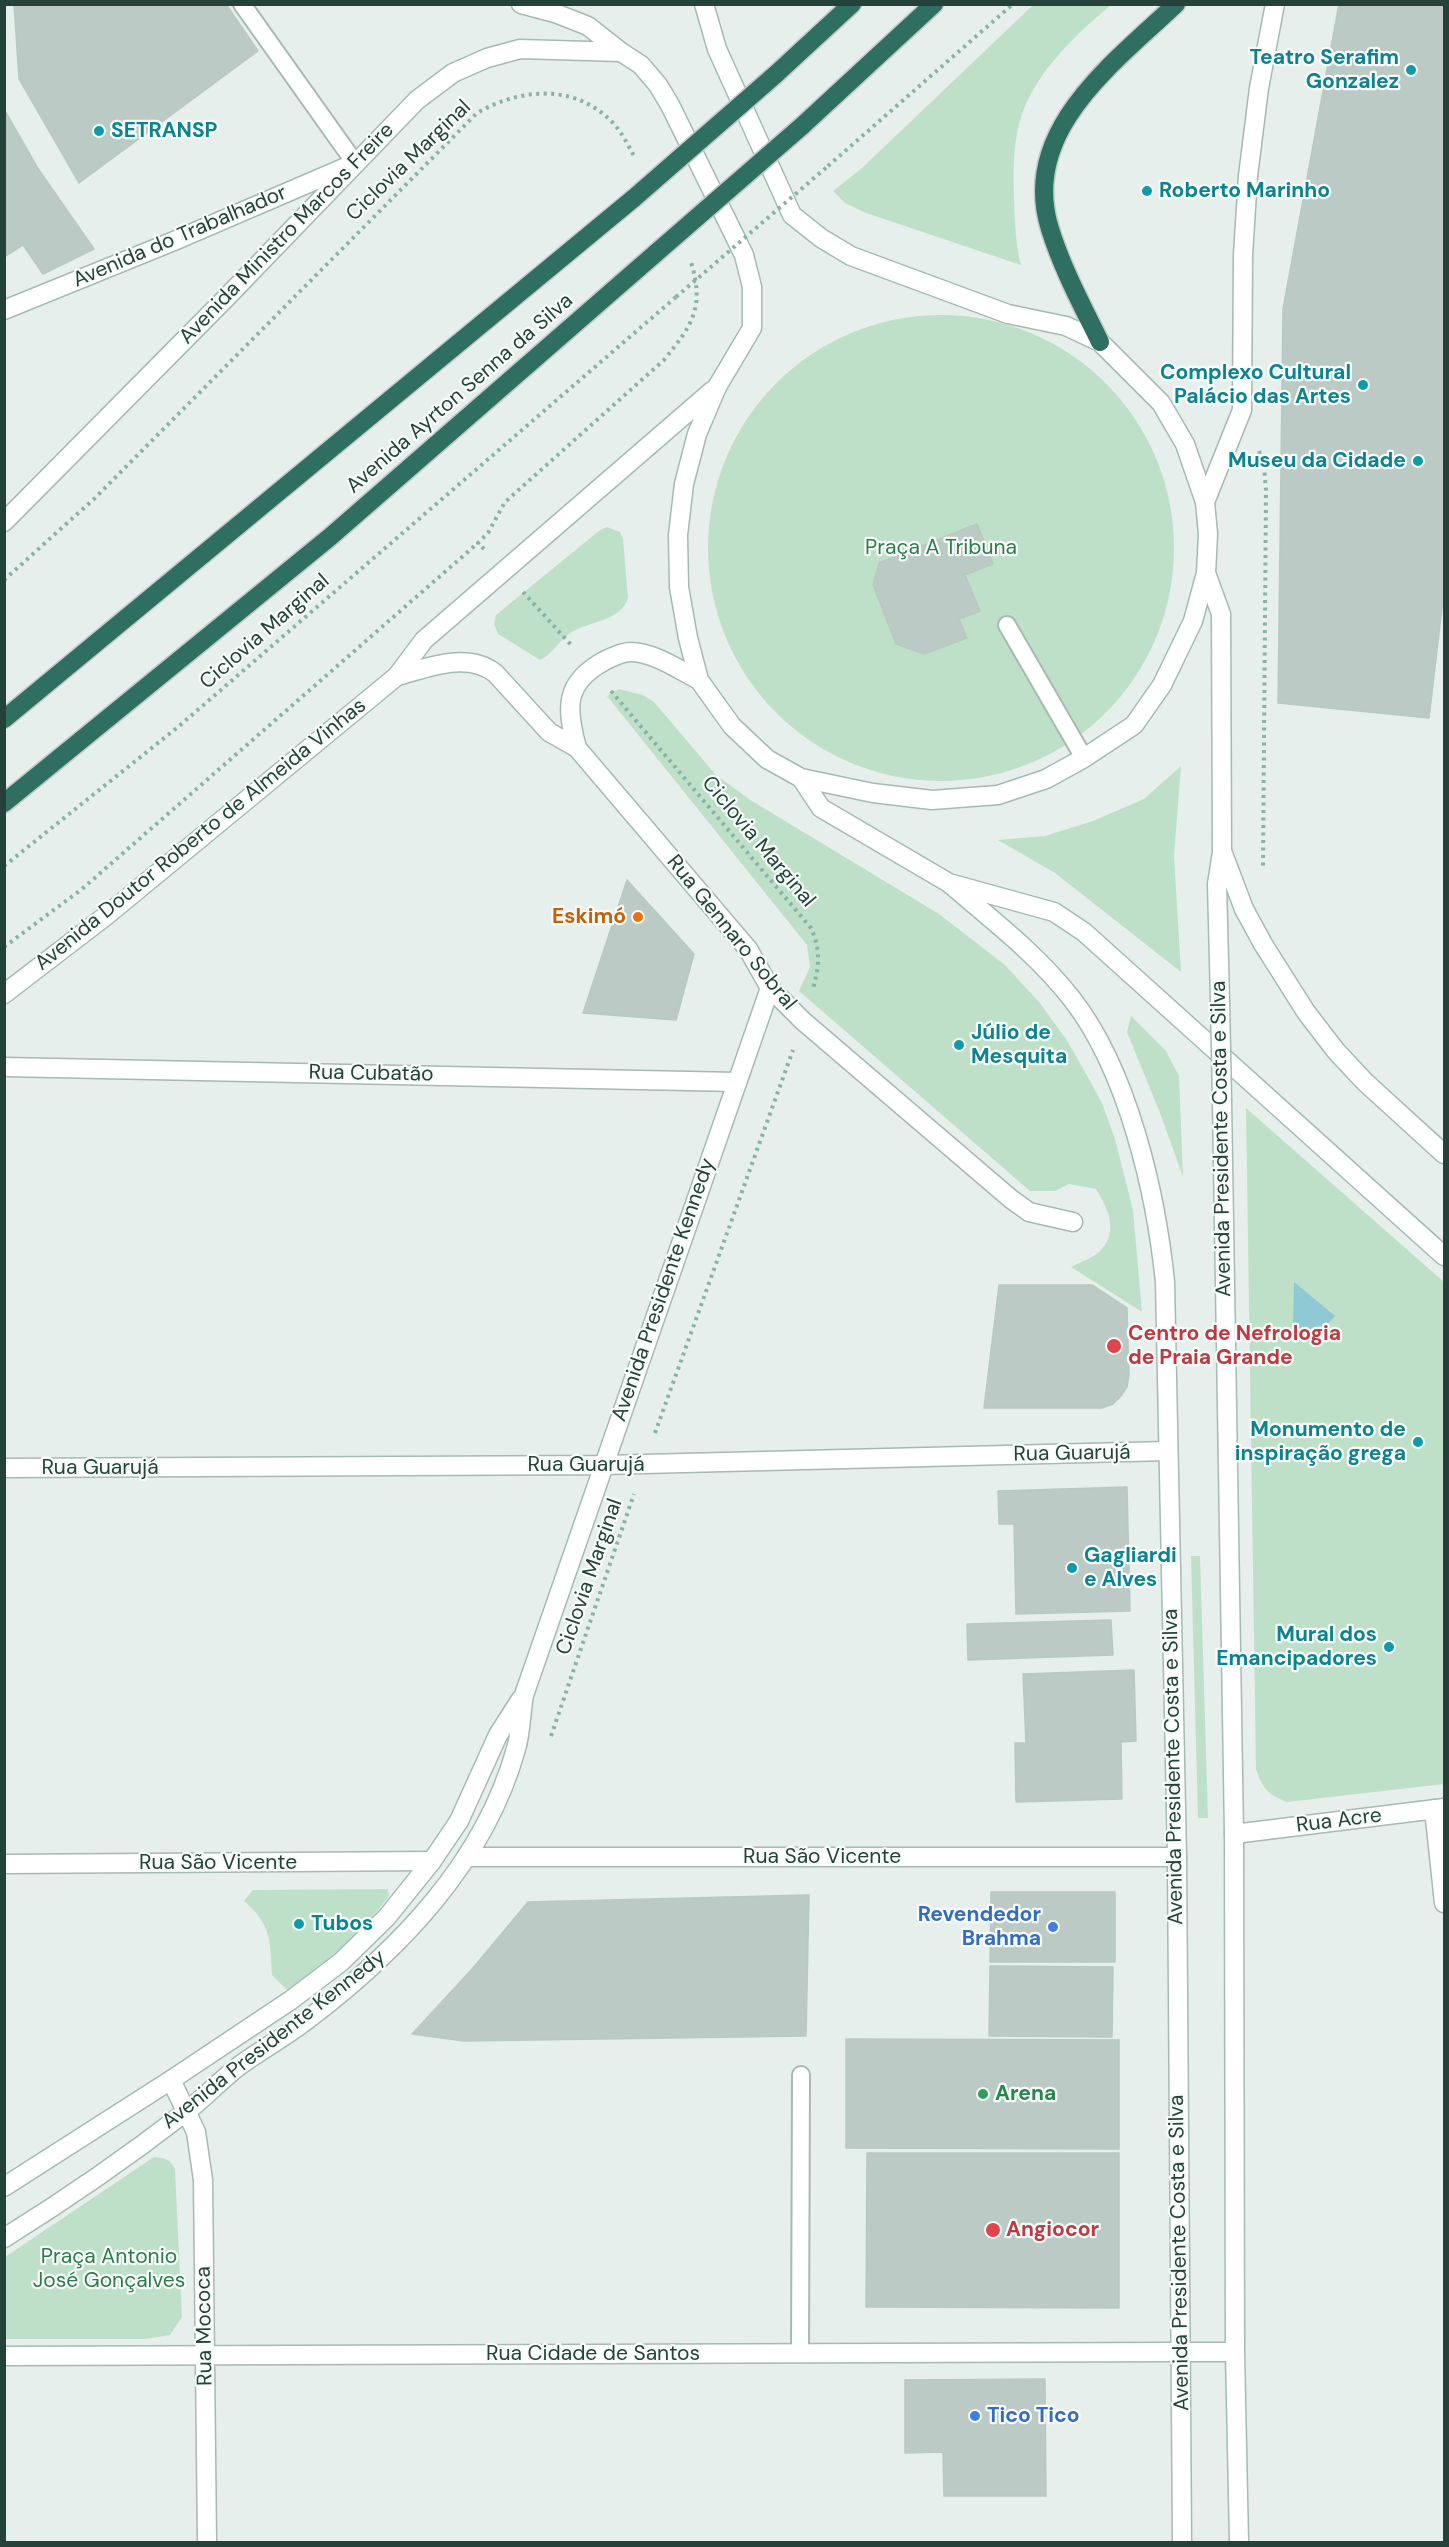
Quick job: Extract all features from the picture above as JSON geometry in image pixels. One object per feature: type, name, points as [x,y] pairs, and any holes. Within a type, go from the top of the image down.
[{"type":"highway","name":"Avenida Ayrton Senna da Silva","points":[[4,719],[634,198],[775,75],[852,4]]},
{"type":"highway","name":"Avenida Ayrton Senna da Silva","points":[[4,803],[330,537],[802,126],[934,4]]},
{"type":"highway","points":[[1100,342],[1065,268],[1049,227],[1044,192],[1045,173],[1052,143],[1063,121],[1109,67],[1176,4]]},
{"type":"main road","points":[[522,4],[555,13],[588,26],[641,65],[658,85],[744,255],[752,287],[752,328],[717,387],[697,434],[686,474],[678,536],[679,587],[688,638],[699,680],[732,726],[768,759],[801,778],[873,793],[932,800],[998,795],[1046,779],[1083,758],[1134,724],[1162,685],[1193,621],[1206,573],[1208,534],[1205,502],[1185,444],[1161,403],[1100,342],[1066,326],[1008,314],[851,256],[821,238],[792,215],[717,49],[704,4]]},
{"type":"main road","points":[[1205,502],[1242,410],[1243,255],[1248,177],[1259,88],[1275,4]]},
{"type":"main road","name":"Avenida Ministro Marcos Freire","points":[[4,522],[225,299],[417,100],[453,73],[487,58],[520,49],[621,52]]},
{"type":"main road","name":"Avenida do Trabalhador","points":[[4,310],[174,241],[355,163]]},
{"type":"main road","points":[[397,676],[424,639],[717,387]]},
{"type":"main road","points":[[1206,573],[1221,614],[1222,851],[1244,909],[1306,1012],[1336,1051],[1365,1082],[1444,1154]]},
{"type":"main road","points":[[577,748],[569,718],[573,689],[592,668],[612,657],[630,652],[650,656],[699,680]]},
{"type":"main road","name":"Rua Gennaro Sobral","points":[[397,676],[457,662],[487,667],[549,732],[577,748],[748,949],[770,988],[803,1021],[1011,1199],[1029,1212],[1073,1222]]},
{"type":"main road","name":"Avenida Doutor Roberto de Almeida Vinhas","points":[[4,994],[107,915],[397,676]]},
{"type":"main road","points":[[801,778],[821,808],[949,883],[1054,912],[1084,932],[1444,1256]]},
{"type":"main road","name":"Avenida Presidente Costa e Silva","points":[[1222,851],[1217,884],[1234,1834],[1235,2352],[1239,2542]]},
{"type":"main road","name":"Avenida Presidente Costa e Silva","points":[[949,883],[1031,953],[1073,1000],[1104,1052],[1127,1109],[1152,1189],[1160,1240],[1165,1282],[1176,1857],[1182,2542]]},
{"type":"main road","name":"Avenida Presidente Kennedy","points":[[4,2238],[48,2210],[187,2111],[240,2066],[305,2022],[357,1980],[405,1935],[468,1857],[494,1810],[517,1747],[524,1695],[770,988]]},
{"type":"main road","name":"Rua Cubatão","points":[[4,1067],[737,1082]]},
{"type":"main road","name":"Rua Guarujá","points":[[4,1468],[644,1465],[1168,1451]]},
{"type":"main road","name":"Avenida Presidente Kennedy","points":[[4,2187],[291,2000],[341,1962],[387,1917],[432,1861],[459,1821],[498,1735],[524,1695]]},
{"type":"main road","points":[[1439,1808],[1444,1903]]},
{"type":"main road","name":"Rua Acre","points":[[1234,1834],[1439,1808]]},
{"type":"main road","name":"Rua São Vicente","points":[[468,1857],[1176,1857]]},
{"type":"main road","name":"Rua São Vicente","points":[[4,1864],[432,1861]]},
{"type":"main road","name":"Rua Mococa","points":[[171,2080],[196,2132],[203,2180],[207,2542]]},
{"type":"main road","name":"Rua Cidade de Santos","points":[[4,2356],[1235,2352]]},
{"type":"lane","points":[[242,4],[355,163]]},
{"type":"lane","points":[[1007,625],[1083,758]]},
{"type":"lane","points":[[800,2353],[801,2075]]},
{"type":"path","name":"Ciclovia Marginal","points":[[4,866],[178,727],[1013,4]]},
{"type":"path","name":"Ciclovia Marginal","points":[[4,580],[94,498],[477,113],[499,100],[524,94],[547,93],[572,98],[593,107],[609,119],[624,137],[640,166]]},
{"type":"path","points":[[4,947],[82,889],[478,543],[488,533],[505,502],[664,360],[693,321],[698,294],[689,256]]},
{"type":"path","points":[[1242,410],[1256,439],[1264,466],[1266,490],[1262,855],[1264,878]]},
{"type":"path","name":"Ciclovia Marginal","points":[[478,543],[592,668],[811,928],[818,942],[819,956],[817,974],[803,1021],[644,1465],[549,1745]]},
{"type":"green space","points":[[1033,5],[1111,5],[1059,54],[1038,82],[1022,114],[1015,145],[1014,176],[1016,231],[1021,265],[866,213],[845,203],[833,191],[862,168]]},
{"type":"green space","name":"Praça A Tribuna","points":[[941,315],[986,320],[1030,333],[1070,354],[1106,383],[1135,419],[1156,459],[1169,503],[1174,548],[1169,593],[1156,637],[1135,677],[1106,713],[1070,742],[1030,763],[986,776],[941,781],[896,776],[852,763],[812,742],[776,713],[747,677],[726,637],[713,593],[708,548],[713,503],[726,459],[747,419],[776,383],[812,354],[852,333],[896,320]]},
{"type":"green space","points":[[607,527],[620,532],[623,539],[628,598],[619,611],[605,620],[572,632],[540,660],[498,634],[494,624],[496,615],[600,530]]},
{"type":"green space","points":[[619,689],[643,695],[654,702],[716,775],[752,801],[939,914],[1005,965],[1039,1002],[1066,1039],[1084,1070],[1102,1103],[1115,1139],[1133,1210],[1142,1312],[1071,1267],[1098,1253],[1110,1235],[1108,1212],[1096,1189],[1069,1184],[1055,1191],[1030,1191],[799,991],[810,967],[807,945],[607,696]]},
{"type":"green space","points":[[1181,766],[1174,856],[1181,972],[1055,873],[998,840],[1045,836],[1093,821],[1144,799]]},
{"type":"green space","points":[[1131,1016],[1166,1051],[1179,1076],[1183,1177],[1127,1032]]},
{"type":"green space","points":[[1246,1108],[1444,1282],[1444,1784],[1287,1802],[1275,1797],[1267,1790],[1256,1769]]},
{"type":"green space","points":[[1191,1556],[1200,1556],[1208,1818],[1198,1818]]},
{"type":"green space","points":[[388,1889],[389,1896],[367,1923],[288,1991],[272,1975],[270,1943],[265,1926],[244,1901],[253,1890]]},
{"type":"green space","name":"Praça Antonio José Gonçalves","points":[[154,2157],[167,2160],[175,2169],[182,2317],[170,2335],[145,2339],[5,2339],[5,2257]]},
{"type":"water","points":[[1294,1282],[1335,1316],[1310,1343],[1293,1326]]},
{"type":"building","name":"SETRANSP","points":[[14,4],[226,4],[258,51],[79,183],[19,79]]},
{"type":"building","name":"Complexo Cultural Palácio das Artes","points":[[1339,4],[1444,4],[1444,591],[1429,718],[1278,703],[1283,309]]},
{"type":"building","points":[[4,109],[39,170],[94,249],[43,274],[23,245],[4,257]]},
{"type":"building","points":[[977,524],[993,564],[965,575],[980,611],[959,619],[967,638],[924,654],[896,644],[873,585],[879,563]]},
{"type":"building","name":"Eskimó","points":[[627,880],[694,954],[676,1020],[583,1013]]},
{"type":"building","points":[[999,1285],[1092,1285],[1127,1308],[1129,1375],[1127,1387],[1121,1396],[1113,1404],[1102,1408],[984,1408]]},
{"type":"building","name":"Gagliardi e Alves","points":[[1127,1487],[1130,1611],[1016,1614],[1014,1524],[999,1524],[998,1491]]},
{"type":"building","points":[[1111,1620],[1113,1655],[968,1660],[967,1624]]},
{"type":"building","points":[[1134,1670],[1136,1741],[1121,1742],[1122,1799],[1016,1802],[1015,1743],[1026,1743],[1023,1674]]},
{"type":"building","name":"Revendedor Brahma","points":[[991,1892],[1115,1892],[1115,1962],[990,1962]]},
{"type":"building","points":[[809,1895],[806,2036],[464,2041],[412,2034],[473,1968],[528,1902]]},
{"type":"building","points":[[990,1966],[1113,1967],[1112,2037],[989,2036]]},
{"type":"building","name":"Arena","points":[[846,2039],[1119,2040],[1119,2149],[846,2148]]},
{"type":"building","name":"Angiocor","points":[[867,2153],[1119,2153],[1119,2308],[866,2307]]},
{"type":"building","name":"Tico Tico","points":[[1045,2379],[1046,2496],[944,2496],[943,2452],[905,2453],[905,2380]]},
{"type":"place","name":"Teatro Serafim Gonzalez","points":[[1411,70]]},
{"type":"place","name":"SETRANSP","points":[[99,131]]},
{"type":"place","name":"Roberto Marinho","points":[[1147,191]]},
{"type":"place","name":"Complexo Cultural Palácio das Artes","points":[[1363,385]]},
{"type":"place","name":"Museu da Cidade","points":[[1418,461]]},
{"type":"place","name":"Eskimó","points":[[638,917]]},
{"type":"place","name":"Júlio de Mesquita","points":[[959,1045]]},
{"type":"place","name":"Centro de Nefrologia de Praia Grande","points":[[1114,1346]]},
{"type":"place","name":"Monumento de inspiração grega","points":[[1418,1442]]},
{"type":"place","name":"Gagliardi e Alves","points":[[1072,1568]]},
{"type":"place","name":"Mural dos Emancipadores","points":[[1389,1647]]},
{"type":"place","name":"Tubos","points":[[299,1924]]},
{"type":"place","name":"Revendedor Brahma","points":[[1053,1927]]},
{"type":"place","name":"Arena","points":[[983,2094]]},
{"type":"place","name":"Angiocor","points":[[993,2230]]},
{"type":"place","name":"Tico Tico","points":[[975,2416]]}]
